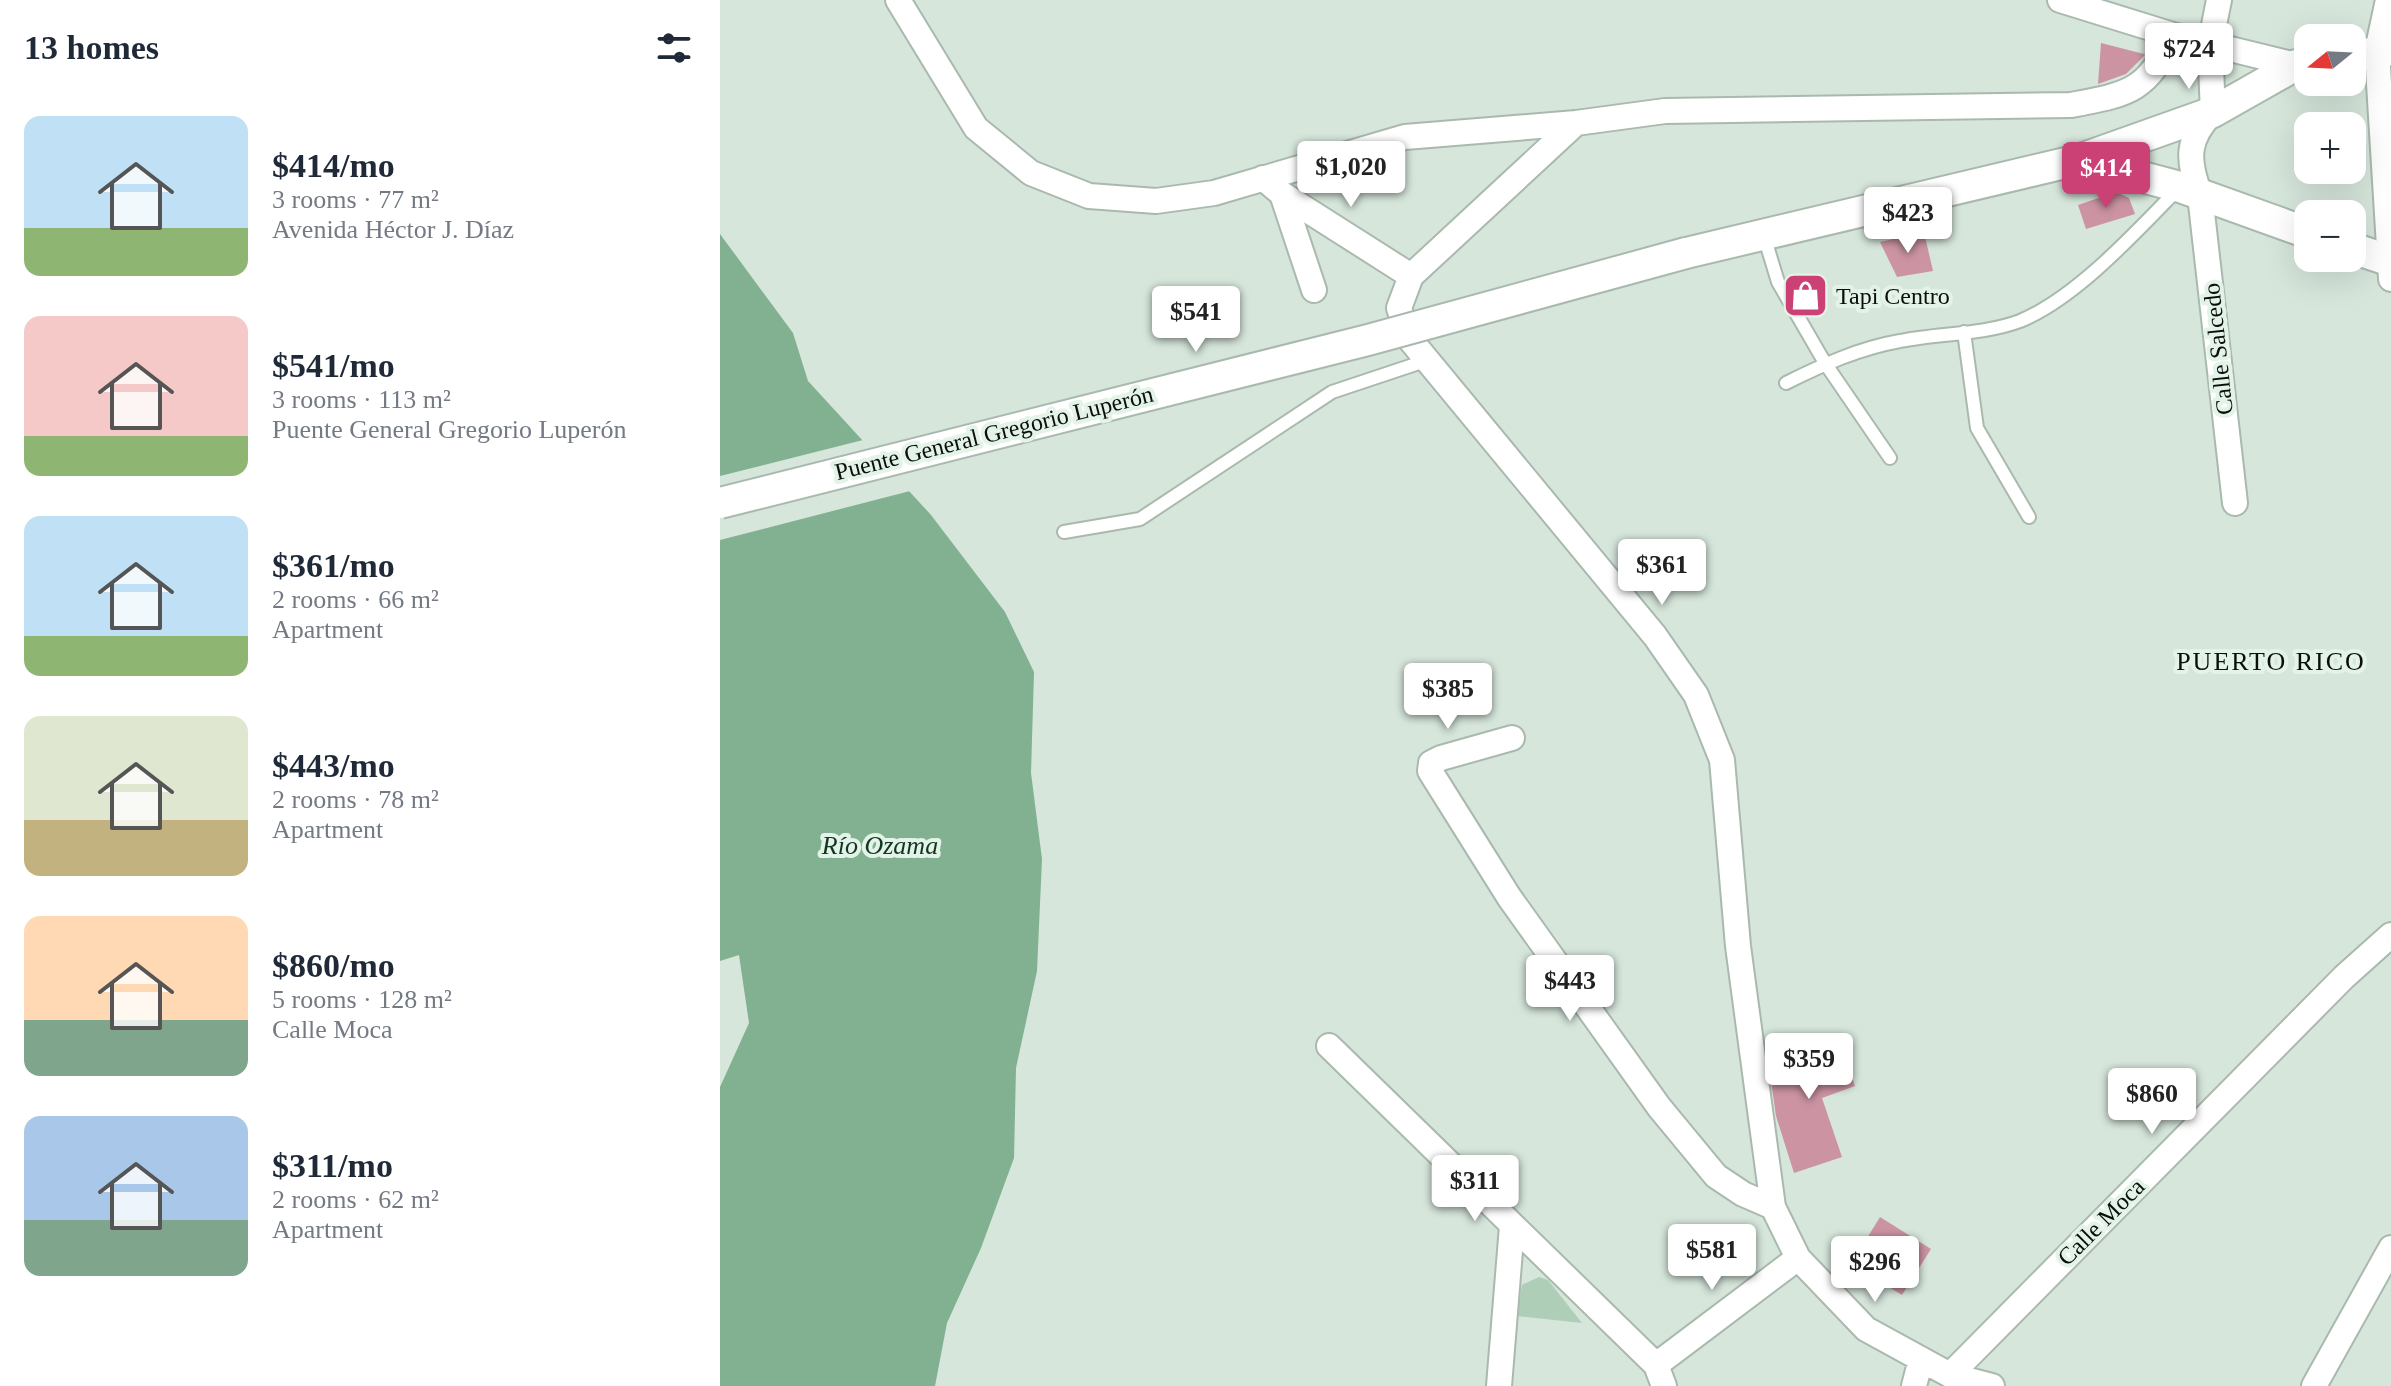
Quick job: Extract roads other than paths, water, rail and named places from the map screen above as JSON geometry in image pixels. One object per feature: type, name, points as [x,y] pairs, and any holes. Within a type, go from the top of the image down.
[{"type":"street","points":[[898,0],[976,128],[1031,173],[1089,196],[1156,201],[1273,186],[1405,137],[1576,123],[1665,111],[2071,105],[2121,95],[2141,84],[2158,66],[2173,35]]},
{"type":"street","points":[[2060,0],[2210,45],[2294,62]]},
{"type":"street","points":[[2213,112],[2210,45],[2219,0]]},
{"type":"street","points":[[2388,0],[2373,52],[2390,267]]},
{"type":"street","name":"Puente General Gregorio Luperón","points":[[720,503],[1368,340],[1763,233],[2078,160],[2213,112],[2294,68]]},
{"type":"street","name":"Calle Salcedo","points":[[2213,112],[2198,127],[2191,147],[2190,191],[2235,503]]},
{"type":"street","points":[[1576,123],[1411,276],[1399,308],[1408,337],[1655,636],[1696,695],[1722,760],[1738,946],[1773,1207],[1798,1258],[1866,1329],[1950,1375],[1992,1386]]},
{"type":"street","points":[[2078,160],[2190,191],[2294,228]]},
{"type":"street","points":[[1273,186],[1411,276]]},
{"type":"street","points":[[1273,186],[1314,290]]},
{"type":"street","points":[[2366,255],[2390,267]]},
{"type":"street","points":[[1512,738],[1441,758],[1431,763],[1430,771],[1509,897],[1659,1107],[1716,1176],[1743,1194],[1773,1207]]},
{"type":"street","name":"Calle Moca","points":[[1950,1375],[2344,977],[2391,935]]},
{"type":"street","points":[[1329,1046],[1660,1375],[1798,1258]]},
{"type":"street","points":[[1499,1386],[1512,1226]]},
{"type":"street","points":[[2314,1386],[2391,1248]]},
{"type":"street","points":[[1914,1386],[1921,1359]]},
{"type":"lane","points":[[1786,383],[1825,363],[1898,341],[2018,322],[2053,304],[2190,191]]},
{"type":"lane","points":[[1763,233],[1778,282],[1825,363],[1890,458]]},
{"type":"lane","points":[[1964,332],[1977,428],[2029,517]]},
{"type":"lane","points":[[1064,532],[1140,519],[1332,392],[1425,361]]},
{"type":"water","name":"Río Ozama","points":[[720,234],[793,333],[808,381],[931,515],[1005,612],[1034,672],[1031,773],[1042,859],[1037,971],[1016,1068],[1014,1158],[981,1248],[947,1323],[935,1386],[720,1386],[720,1087],[749,1023],[739,955],[720,961]]},
{"type":"place","name":"Tapi Centro","points":[[1805,296]]},
{"type":"district","name":"PUERTO RICO","points":[[2271,661]]}]
